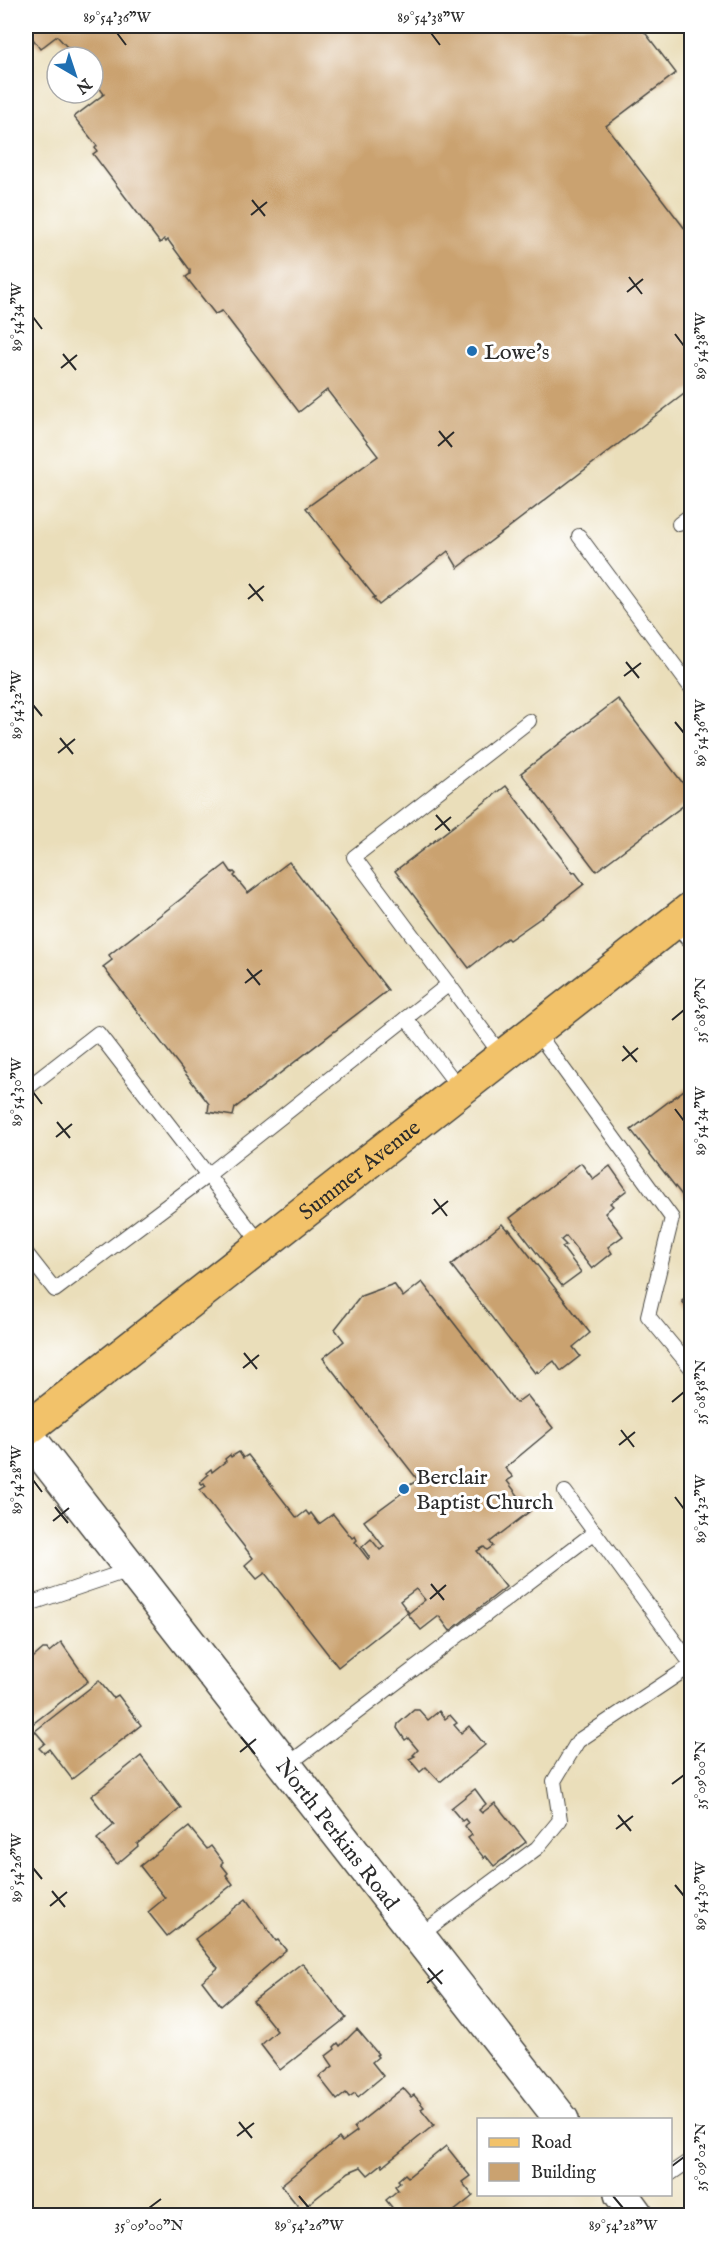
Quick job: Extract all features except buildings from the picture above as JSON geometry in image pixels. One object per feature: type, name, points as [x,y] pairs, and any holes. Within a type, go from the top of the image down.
[{"type":"main road","name":"Summer Avenue","points":[[26,1432],[261,1244],[535,1030],[687,920]]},
{"type":"street","name":"North Perkins Road","points":[[26,1432],[560,2118]]},
{"type":"lane","points":[[679,524],[692,514]]},
{"type":"lane","points":[[579,536],[692,689]]},
{"type":"lane","points":[[502,1056],[354,857],[529,721]]},
{"type":"lane","points":[[26,1253],[55,1290],[208,1175],[449,984]]},
{"type":"lane","points":[[406,1018],[460,1089]]},
{"type":"lane","points":[[535,1030],[672,1218],[648,1316],[692,1369]]},
{"type":"lane","points":[[26,1089],[98,1033],[261,1244]]},
{"type":"lane","points":[[418,1936],[537,1848],[560,1820],[554,1781],[578,1741],[692,1665],[565,1492]]},
{"type":"lane","points":[[286,1766],[595,1532]]},
{"type":"lane","points":[[26,1605],[132,1569]]},
{"type":"lane","points":[[672,2173],[692,2159]]},
{"type":"place","name":"Lowe's","points":[[472,351]]},
{"type":"place","name":"Berclair Baptist Church","points":[[404,1489]]}]
